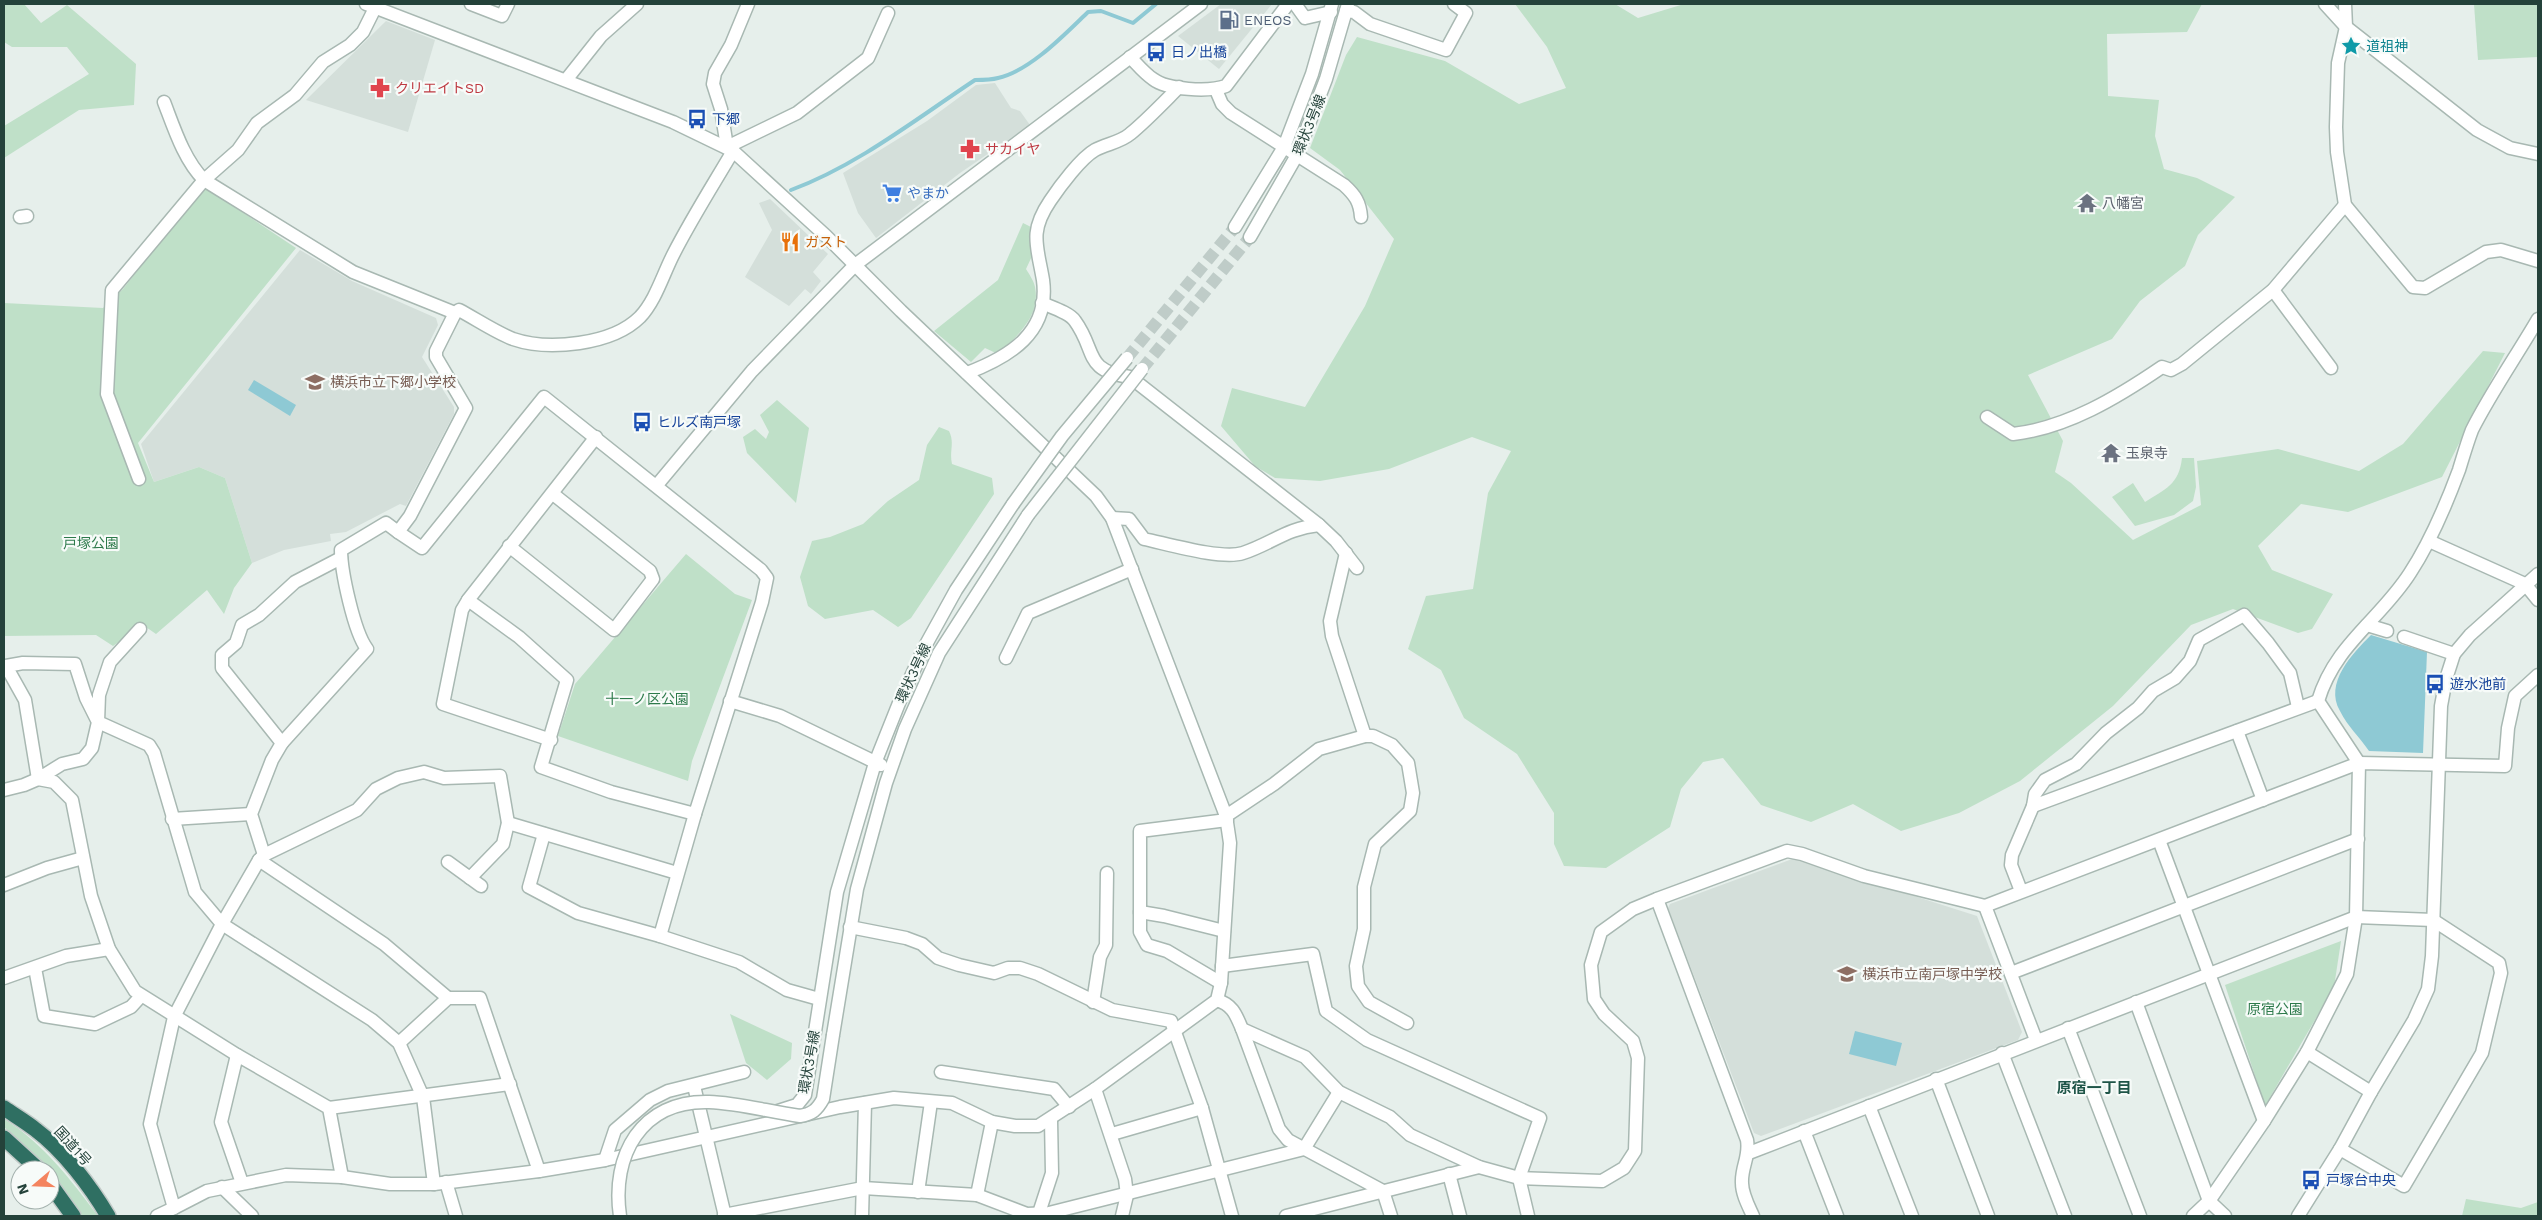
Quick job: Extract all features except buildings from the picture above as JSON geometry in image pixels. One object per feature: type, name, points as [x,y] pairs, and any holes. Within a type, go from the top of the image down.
[{"type":"highway","name":"国道1号","points":[[4,1108],[37,1130],[69,1163],[108,1216]]},
{"type":"highway","points":[[4,1138],[28,1160]]},
{"type":"highway","points":[[60,1198],[73,1216]]},
{"type":"street","points":[[471,4],[502,16],[508,4]]},
{"type":"street","points":[[566,80],[601,36],[637,4]]},
{"type":"street","points":[[730,149],[713,84],[715,73],[731,45],[748,4]]},
{"type":"street","points":[[657,485],[752,371],[855,265],[1201,4]]},
{"type":"street","points":[[1130,57],[1153,79],[1167,86],[1216,90],[1226,86],[1288,4]]},
{"type":"street","points":[[1295,4],[1305,18],[1332,8]]},
{"type":"street","points":[[1347,7],[1370,24],[1446,50],[1466,13],[1454,4]]},
{"type":"street","points":[[2325,4],[2346,27],[2477,130],[2510,148],[2538,154]]},
{"type":"street","points":[[2344,4],[2346,27],[2338,63],[2336,94],[2337,152],[2345,205],[2413,287],[2425,288],[2486,252],[2501,250],[2538,261]]},
{"type":"street","points":[[139,479],[107,394],[112,290],[204,180],[238,150],[257,123],[295,95],[323,62],[350,45],[363,32],[373,5],[673,122],[730,149],[855,265],[1096,496],[1112,518],[1132,568],[1226,818],[1230,843],[1222,983],[1217,1000],[1051,1120],[1038,1126],[1015,1126],[992,1122],[952,1104],[894,1098],[605,1160],[539,1171],[440,1183],[390,1184],[342,1176],[286,1175],[207,1191],[157,1216]]},
{"type":"street","name":"環状3号線","points":[[1250,237],[1297,155],[1326,79],[1347,7]]},
{"type":"street","name":"環状3号線","points":[[1235,227],[1284,147],[1312,74],[1332,8]]},
{"type":"street","points":[[398,532],[410,516],[466,408],[436,357],[436,350],[455,313],[459,310],[513,338],[535,343],[559,344],[590,341],[624,328],[639,317],[651,301],[675,251],[730,149],[798,113],[868,58],[888,13]]},
{"type":"street","points":[[966,373],[989,364],[1018,348],[1039,320],[1043,283],[1035,235],[1037,223],[1050,201],[1087,156],[1095,150],[1128,136],[1179,87]]},
{"type":"street","points":[[1216,90],[1222,104],[1231,113],[1344,185],[1354,194],[1360,205],[1361,217]]},
{"type":"street","points":[[164,102],[178,137],[198,174],[204,180],[353,272],[455,313]]},
{"type":"street","points":[[1987,417],[2013,434],[2040,430],[2105,403],[2162,367],[2172,370],[2182,364],[2273,290],[2345,205]]},
{"type":"street","points":[[2273,290],[2331,368]]},
{"type":"street","points":[[1042,303],[1075,320],[1093,360],[1110,375],[1130,377],[1319,525],[1346,553],[1356,568]]},
{"type":"street","points":[[2318,701],[2323,685],[2334,665],[2355,636],[2386,607],[2410,574],[2428,541],[2458,472],[2472,431],[2538,319]]},
{"type":"street","name":"環状3号線","points":[[775,1112],[797,1106],[805,1095],[837,892],[875,762],[898,703],[924,648],[956,590],[1013,504],[1062,436],[1127,358]]},
{"type":"street","name":"環状3号線","points":[[775,1112],[800,1116],[810,1114],[818,1108],[823,1100],[850,927],[868,846],[891,768],[905,729],[939,653],[1028,515],[1142,369]]},
{"type":"street","points":[[539,1171],[480,998],[448,998],[384,944],[261,858],[251,814],[272,760],[282,743],[367,649],[361,641],[341,558],[341,550],[386,523],[422,548],[544,397],[657,485],[761,570],[767,578],[762,602],[695,814],[660,936]]},
{"type":"street","points":[[550,740],[442,704],[462,610],[509,546],[553,494],[596,437]]},
{"type":"street","points":[[509,546],[614,630],[654,579],[650,571],[553,494]]},
{"type":"street","points":[[1112,518],[1128,519],[1144,539],[1225,555],[1242,554],[1300,527],[1319,525]]},
{"type":"street","points":[[2428,541],[2525,584],[2538,600]]},
{"type":"street","points":[[1346,553],[1330,621],[1332,636],[1365,736]]},
{"type":"street","points":[[282,743],[222,668],[222,655],[236,643],[242,625],[260,614],[296,582],[341,558]]},
{"type":"street","points":[[1006,658],[1028,612],[1132,568]]},
{"type":"street","points":[[2298,1216],[2340,1150],[2371,1092],[2414,1020],[2428,989],[2433,920],[2441,706],[2454,654],[2470,635],[2538,574]]},
{"type":"street","points":[[468,600],[518,637],[567,680],[541,767],[611,792],[695,814]]},
{"type":"street","points":[[2021,891],[2011,865],[2012,855],[2033,806],[2035,794],[2045,780],[2076,764],[2106,733],[2138,708],[2153,691],[2175,678],[2190,661],[2199,640],[2244,615],[2268,642],[2290,673],[2298,707]]},
{"type":"street","points":[[2367,625],[2386,631]]},
{"type":"street","points":[[4,790],[24,785],[62,764],[83,759],[92,748],[98,722],[99,695],[110,662],[140,629]]},
{"type":"street","points":[[2404,637],[2454,654]]},
{"type":"street","points":[[38,778],[25,700],[5,664],[76,664],[86,698],[98,722],[149,745],[154,753],[195,892],[222,924],[372,1020],[399,1043],[422,1097],[440,1183],[456,1216]]},
{"type":"street","points":[[1242,1029],[1305,1058],[1339,1092],[1390,1117],[1410,1135],[1479,1167],[1518,1178],[1602,1181],[1624,1168],[1635,1151],[1638,1058],[1633,1041],[1604,1014],[1594,999],[1591,965],[1594,948],[1602,932],[1633,909],[1787,851],[1802,854],[1864,876],[1985,906],[2359,763],[2505,766],[2508,728],[2515,696],[2538,675]]},
{"type":"street","points":[[730,701],[780,716],[891,768]]},
{"type":"street","points":[[2033,806],[2318,701]]},
{"type":"street","points":[[2193,1216],[2209,1201],[2264,1121],[2307,1052],[2348,974],[2356,918],[2359,763],[2318,701]]},
{"type":"street","points":[[2237,731],[2263,800]]},
{"type":"street","points":[[1222,983],[1167,951],[1147,945],[1140,932],[1140,830],[1226,818],[1319,749],[1365,736],[1373,736],[1392,745],[1408,763],[1413,793],[1410,811],[1375,844],[1364,887],[1364,929],[1356,966],[1358,986],[1370,1002],[1407,1024]]},
{"type":"street","points":[[174,1208],[150,1124],[174,1016],[222,924],[261,858],[357,810],[376,789],[398,778],[424,772],[444,778],[500,776],[508,822],[503,844],[470,878]]},
{"type":"street","points":[[38,778],[54,782],[72,800],[91,896],[109,949],[141,996],[194,1026],[237,1055],[329,1108],[510,1084]]},
{"type":"street","points":[[172,819],[251,814]]},
{"type":"street","points":[[508,822],[677,873]]},
{"type":"street","points":[[544,834],[529,887],[578,913],[660,936],[739,962],[787,990],[819,999]]},
{"type":"street","points":[[2159,840],[2264,1121]]},
{"type":"street","points":[[2011,973],[2183,905],[2358,840]]},
{"type":"street","points":[[4,885],[47,868],[83,858]]},
{"type":"street","points":[[448,862],[481,886]]},
{"type":"street","points":[[1093,1002],[1100,957],[1106,945],[1107,873]]},
{"type":"street","points":[[1656,899],[1747,1140],[1749,1153],[1742,1181],[1743,1193],[1753,1216]]},
{"type":"street","points":[[1985,906],[2036,1040]]},
{"type":"street","points":[[1140,912],[1224,931]]},
{"type":"street","points":[[1749,1153],[2002,1053],[2356,918],[2433,920],[2499,963],[2500,973],[2482,1053],[2404,1186],[2340,1150]]},
{"type":"street","points":[[850,927],[906,938],[922,944],[938,958],[959,965],[994,973],[1008,968],[1029,971],[1112,1010],[1172,1021],[1202,1108],[1232,1216]]},
{"type":"street","points":[[4,978],[66,956],[109,949]]},
{"type":"street","points":[[1222,966],[1313,954],[1326,1011],[1367,1040],[1540,1118],[1518,1178],[1528,1216]]},
{"type":"street","points":[[35,968],[44,1016],[95,1024],[131,1007],[141,996]]},
{"type":"street","points":[[399,1043],[448,998]]},
{"type":"street","points":[[1217,1000],[1227,1003],[1233,1009],[1279,1129],[1288,1140],[1383,1191],[1392,1216]]},
{"type":"street","points":[[2136,1002],[2209,1201],[2225,1216]]},
{"type":"street","points":[[2068,1028],[2140,1216]]},
{"type":"street","points":[[2307,1052],[2371,1092]]},
{"type":"street","points":[[2002,1053],[2065,1216]]},
{"type":"street","points":[[237,1055],[221,1122],[242,1183]]},
{"type":"street","points":[[605,1160],[615,1130],[650,1100],[668,1092],[744,1072]]},
{"type":"street","points":[[941,1072],[1054,1090],[1069,1107]]},
{"type":"street","points":[[1936,1079],[1988,1216]]},
{"type":"street","points":[[694,1086],[724,1216],[863,1188],[976,1196],[1027,1214],[1039,1216],[1220,1172],[1304,1149],[1339,1092]]},
{"type":"street","points":[[1095,1089],[1112,1134],[1125,1179],[1127,1195],[1122,1216]]},
{"type":"street","points":[[620,1216],[618,1180],[622,1160],[631,1140],[657,1116],[671,1109],[708,1102],[775,1112]]},
{"type":"street","points":[[918,1192],[931,1102]]},
{"type":"street","points":[[862,1216],[865,1103]]},
{"type":"street","points":[[1869,1106],[1912,1216]]},
{"type":"street","points":[[329,1108],[342,1176]]},
{"type":"street","points":[[1112,1134],[1202,1108]]},
{"type":"street","points":[[1039,1216],[1052,1173],[1051,1120]]},
{"type":"street","points":[[976,1196],[992,1122]]},
{"type":"street","points":[[1804,1131],[1836,1216]]},
{"type":"street","points":[[1286,1216],[1316,1212],[1383,1191],[1479,1167]]},
{"type":"street","points":[[1449,1174],[1460,1216]]},
{"type":"street","points":[[222,1187],[252,1216]]},
{"type":"shaded area","name":"ENEOS","points":[[1221,4],[1272,4],[1219,69],[1178,36]]},
{"type":"shaded area","points":[[386,21],[435,40],[408,132],[306,100]]},
{"type":"shaded area","points":[[995,83],[1011,108],[1020,111],[1030,125],[960,173],[876,238],[858,213],[843,173],[927,121],[976,85]]},
{"type":"shaded area","name":"ガスト","points":[[770,199],[828,254],[813,272],[821,281],[811,294],[805,289],[789,306],[745,277],[772,230],[759,203]]},
{"type":"shaded area","name":"横浜市立下郷小学校","points":[[300,250],[352,281],[436,318],[438,325],[422,357],[454,407],[454,414],[406,506],[400,504],[346,532],[330,534],[331,541],[284,550],[252,563],[225,478],[199,467],[154,482],[141,444]]},
{"type":"shaded area","name":"横浜市立南戸塚中学校","points":[[1795,858],[1977,916],[2022,1032],[2018,1040],[1761,1136],[1754,1133],[1668,908],[1670,904]]},
{"type":"green space","points":[[4,4],[24,4],[41,23],[67,5],[136,64],[134,105],[79,110],[4,158],[4,126],[89,74],[67,47],[12,47],[4,42]]},
{"type":"green space","points":[[1515,4],[1615,4],[1638,18],[1684,4],[2202,4],[2187,32],[2107,34],[2108,96],[2159,100],[2155,136],[2164,169],[2197,178],[2235,197],[2198,235],[2185,266],[2140,301],[2112,339],[2028,375],[2063,441],[2055,472],[2071,483],[2133,540],[2201,505],[2197,461],[2278,449],[2359,471],[2403,444],[2483,351],[2505,353],[2442,477],[2348,512],[2301,504],[2258,546],[2272,570],[2333,594],[2312,629],[2298,633],[2233,609],[2191,625],[2113,706],[2020,781],[1959,813],[1901,831],[1853,804],[1811,822],[1761,805],[1723,758],[1703,762],[1681,789],[1670,827],[1606,868],[1564,866],[1554,844],[1554,813],[1517,754],[1464,718],[1441,670],[1408,649],[1426,596],[1473,589],[1488,493],[1511,451],[1472,437],[1389,469],[1320,481],[1275,478],[1255,466],[1221,426],[1232,388],[1305,407],[1365,306],[1394,239],[1340,170],[1310,148],[1346,55],[1357,37],[1445,61],[1519,104],[1566,88],[1547,47]]},
{"type":"green space","points":[[2474,4],[2538,4],[2538,57],[2478,60]]},
{"type":"green space","name":"戸塚公園","points":[[203,186],[296,248],[138,443],[154,482],[199,467],[225,478],[252,563],[234,588],[224,614],[207,590],[156,634],[143,625],[113,646],[96,635],[4,636],[4,303],[103,308],[123,289]]},
{"type":"green space","points":[[1023,223],[1033,228],[1033,254],[1026,269],[1035,287],[1036,297],[1031,316],[1020,333],[998,354],[985,348],[971,362],[934,331],[998,280]]},
{"type":"green space","points":[[777,400],[809,428],[796,503],[747,453],[743,437],[755,429],[766,439],[769,432],[760,415]]},
{"type":"green space","points":[[939,427],[949,431],[951,435],[952,464],[992,478],[994,494],[911,618],[898,627],[873,610],[825,619],[808,606],[800,577],[812,541],[830,537],[863,524],[888,501],[919,480],[927,445]]},
{"type":"green space","points":[[2182,458],[2194,458],[2196,487],[2193,501],[2174,515],[2135,526],[2112,497],[2133,483],[2145,502],[2170,485],[2178,474]]},
{"type":"green space","name":"十一ノ区公園","points":[[686,554],[735,594],[752,600],[692,761],[688,781],[558,736],[575,684]]},
{"type":"green space","name":"原宿公園","points":[[2341,941],[2334,987],[2265,1106],[2225,985]]},
{"type":"green space","points":[[730,1014],[792,1043],[791,1059],[767,1080],[746,1063]]},
{"type":"green space","points":[[4,1119],[31,1139],[52,1160],[39,1160],[4,1127]]},
{"type":"green space","points":[[60,1168],[98,1216],[80,1216],[60,1185]]},
{"type":"green space","points":[[2466,1199],[2521,1208],[2538,1202],[2538,1216],[2462,1216]]},
{"type":"water","points":[[254,380],[296,405],[290,416],[248,390]]},
{"type":"water","points":[[2371,635],[2427,652],[2423,753],[2369,751],[2346,722],[2340,711],[2335,690],[2342,670]]},
{"type":"water","points":[[1855,1031],[1902,1043],[1896,1066],[1849,1054]]},
{"type":"waterway","points":[[791,190],[840,168],[886,140],[975,80],[998,78],[1022,68],[1046,51],[1088,12],[1101,11],[1133,23],[1156,4]]},
{"type":"tunnel","points":[[1127,358],[1235,227]]},
{"type":"tunnel","points":[[1142,369],[1250,237]]},
{"type":"place","name":"ENEOS","points":[[1229,20]]},
{"type":"place","name":"道祖神","points":[[2351,46]]},
{"type":"place","name":"日ノ出橋","points":[[1156,52]]},
{"type":"place","name":"クリエイトSD","points":[[380,88]]},
{"type":"place","name":"下郷","points":[[697,119]]},
{"type":"place","name":"サカイヤ","points":[[970,149]]},
{"type":"place","name":"やまか","points":[[892,193]]},
{"type":"place","name":"八幡宮","points":[[2087,203]]},
{"type":"place","name":"ガスト","points":[[790,242]]},
{"type":"place","name":"横浜市立下郷小学校","points":[[315,382]]},
{"type":"place","name":"ヒルズ南戸塚","points":[[642,422]]},
{"type":"place","name":"玉泉寺","points":[[2111,453]]},
{"type":"place","name":"遊水池前","points":[[2435,684]]},
{"type":"place","name":"横浜市立南戸塚中学校","points":[[1847,974]]},
{"type":"place","name":"戸塚台中央","points":[[2311,1180]]},
{"type":"district","name":"原宿一丁目","points":[[2094,1088]]}]
